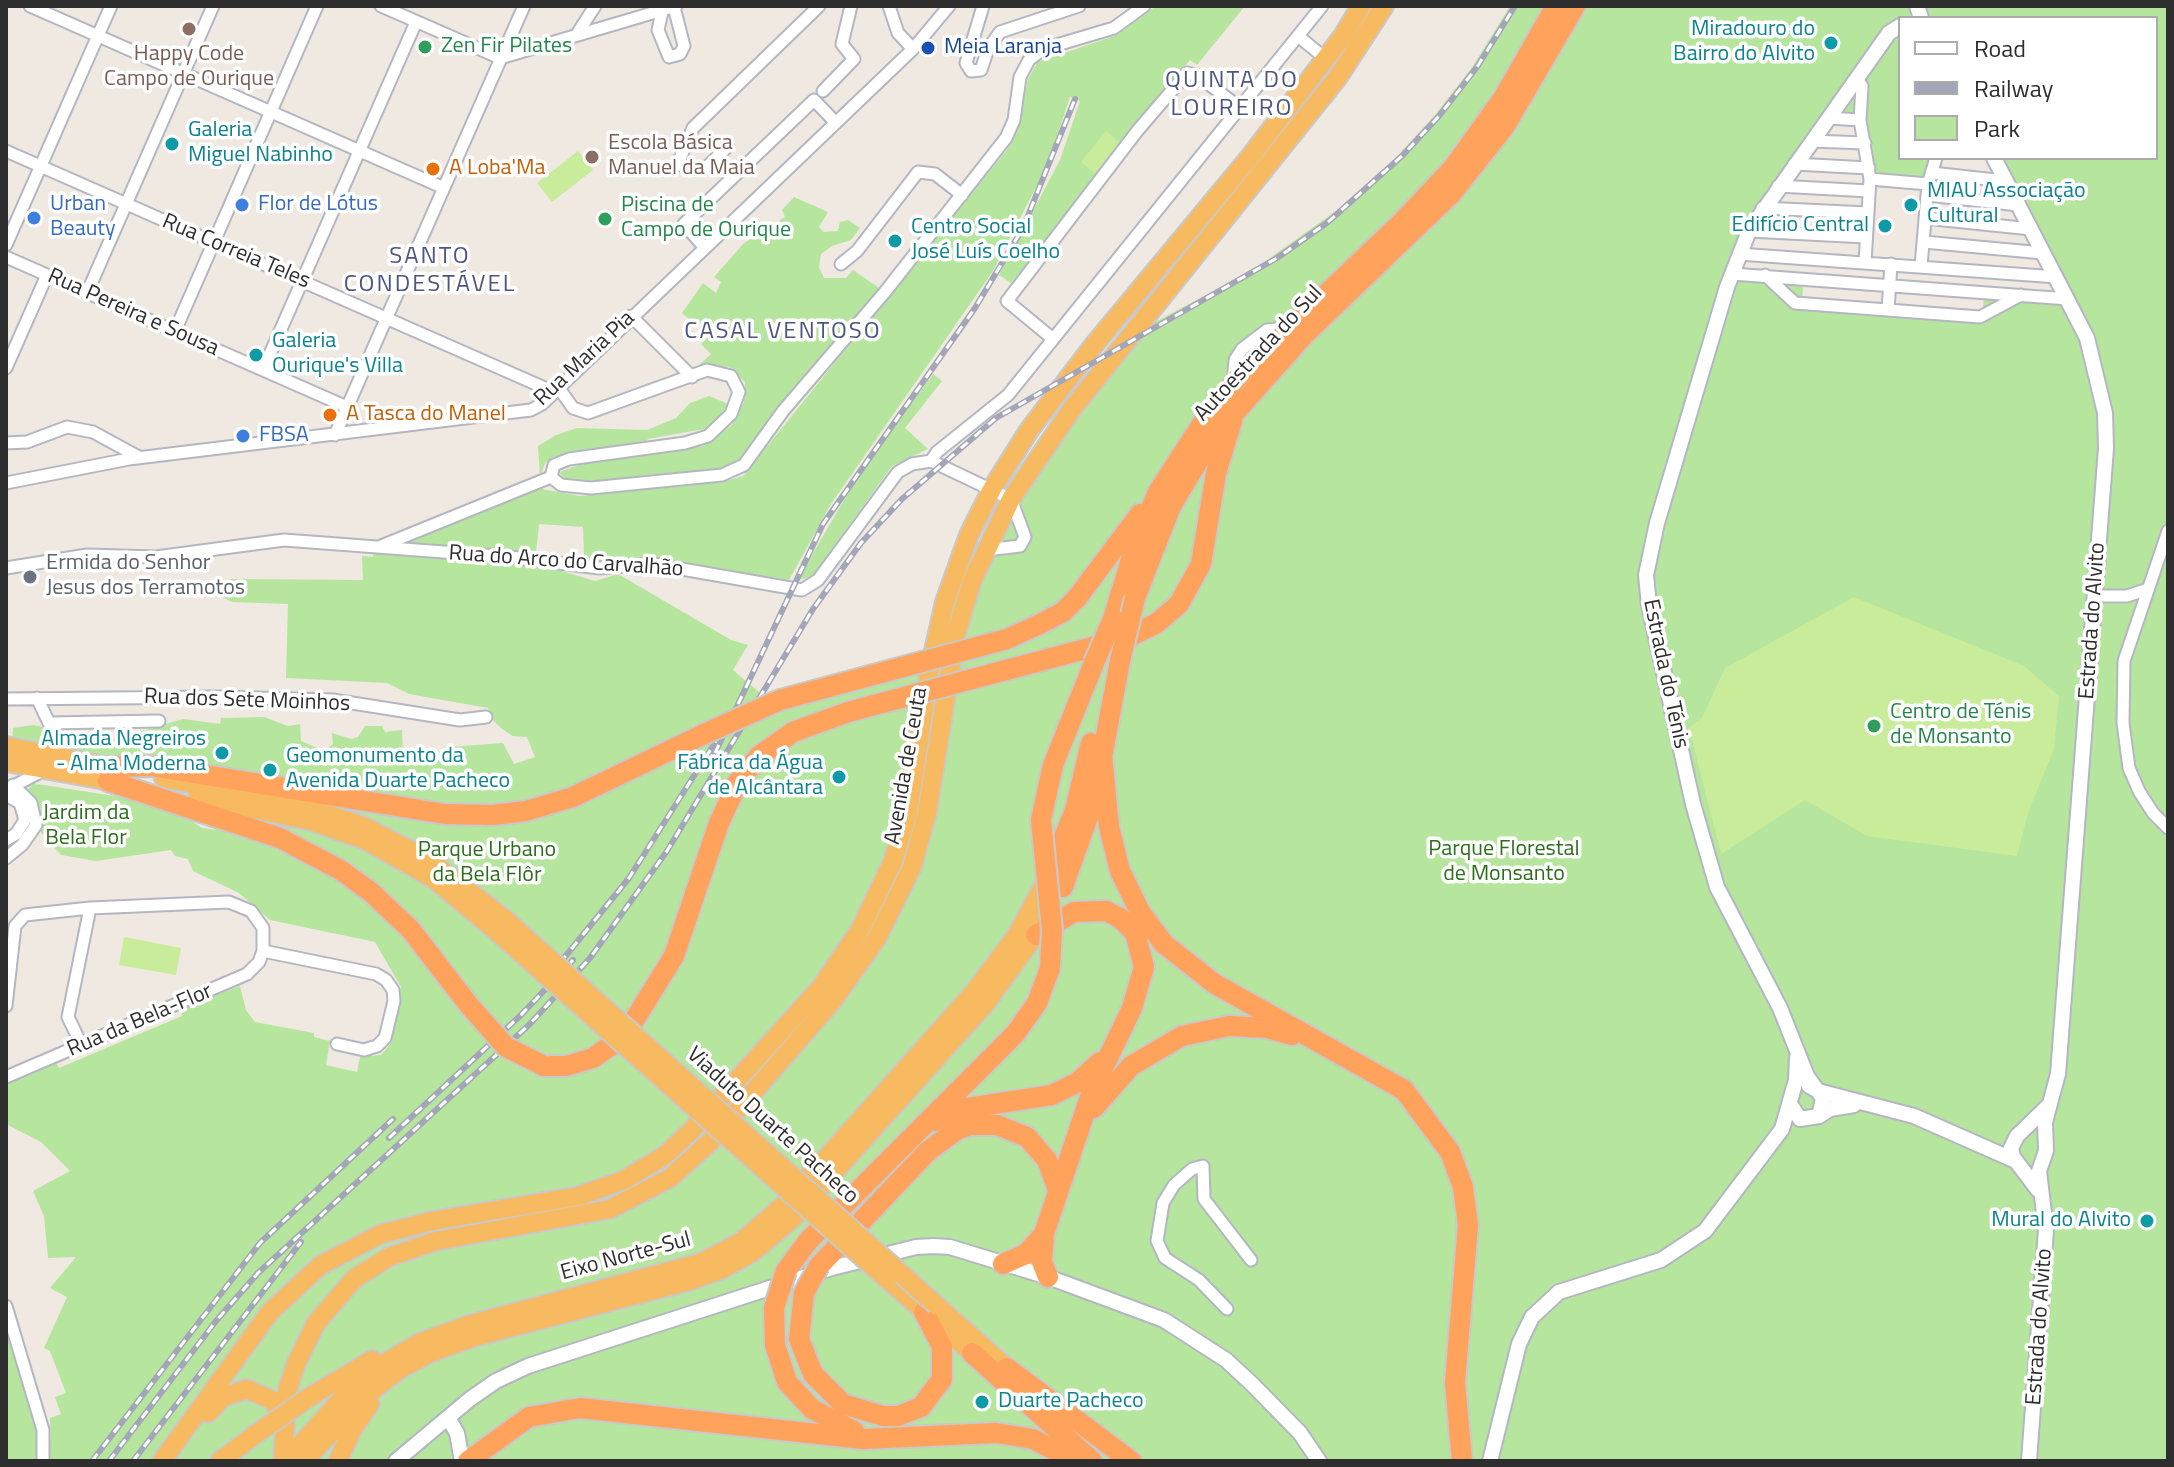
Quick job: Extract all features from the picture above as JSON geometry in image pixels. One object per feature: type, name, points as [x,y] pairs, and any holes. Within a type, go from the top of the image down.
[{"type":"highway","name":"Avenida de Ceuta","points":[[245,1346],[270,1312],[321,1265],[381,1234],[432,1221],[579,1196],[624,1180],[664,1156],[690,1132],[821,987],[860,930],[893,861],[908,812],[929,673],[945,602],[969,535],[992,489],[1030,429],[1326,59],[1361,6]]},
{"type":"highway","name":"Avenida de Ceuta","points":[[284,1461],[291,1380],[309,1334],[340,1293],[389,1257],[436,1241],[584,1216],[631,1200],[670,1178],[710,1142],[834,999],[866,956],[912,867],[930,801],[956,634],[986,550],[1011,499],[1055,432],[1338,77],[1384,6]]},
{"type":"highway","name":"Autoestrada do Sul","points":[[1055,883],[1080,795],[1113,619],[1134,550],[1158,492],[1187,444],[1234,383],[1401,223],[1453,168],[1504,97],[1556,6]]},
{"type":"highway","name":"Autoestrada do Sul","points":[[1055,883],[1089,817],[1102,754],[1107,662],[1135,598],[1154,543],[1181,487],[1236,407],[1304,335],[1384,263],[1458,186],[1505,126],[1575,6]]},
{"type":"highway","points":[[1168,254],[1184,267]]},
{"type":"highway","points":[[6,746],[108,774],[280,838],[334,866],[372,893],[411,930],[506,1047],[544,1066],[580,1063],[601,1053],[648,1001],[681,938],[730,796],[759,756],[793,732],[848,712],[1127,638],[1157,623],[1179,604],[1201,564],[1219,461],[1236,407]]},
{"type":"highway","points":[[6,762],[108,774],[150,766],[445,814],[493,815],[526,811],[573,797],[780,700],[1007,639],[1038,625],[1063,612],[1077,598],[1158,492]]},
{"type":"highway","points":[[911,1437],[847,1429],[802,1401],[782,1371],[775,1345],[774,1308],[786,1271],[808,1241],[1015,1034],[1037,1003],[1050,968],[1053,944],[1041,820],[1053,765],[1107,662]]},
{"type":"highway","points":[[1102,754],[1108,819],[1120,871],[1140,912],[1164,944],[1215,984],[1391,1082],[1415,1101],[1450,1152],[1466,1206],[1467,1245],[1455,1382],[1462,1461]]},
{"type":"highway","name":"Viaduto Duarte Pacheco","points":[[108,774],[285,815],[347,833],[434,879],[500,925],[925,1307],[972,1353]]},
{"type":"highway","points":[[893,861],[912,867]]},
{"type":"highway","name":"Eixo Norte-Sul","points":[[424,1348],[689,1281],[720,1270],[753,1252],[792,1219],[986,1003],[1036,935],[1055,883]]},
{"type":"highway","name":"Eixo Norte-Sul","points":[[284,1461],[312,1446],[347,1393],[376,1368],[468,1325],[700,1263],[741,1242],[783,1206],[975,991],[1055,883]]},
{"type":"highway","points":[[1036,935],[1065,916],[1090,909],[1112,914],[1135,933],[1143,957],[1143,979],[1076,1139],[1044,1234],[1042,1262],[1048,1277]]},
{"type":"highway","points":[[1076,1139],[1106,1091],[1145,1055],[1182,1036],[1229,1026],[1267,1028],[1315,1045],[1385,1083],[1424,1115]]},
{"type":"highway","points":[[912,1136],[961,1109],[1036,1099],[1063,1091],[1087,1075],[1113,1046]]},
{"type":"highway","points":[[925,1307],[942,1347],[942,1379],[921,1407],[898,1416],[883,1416],[843,1404],[813,1374],[799,1339],[804,1293],[819,1266],[867,1211],[928,1151],[957,1130],[970,1125],[997,1125],[1027,1137],[1047,1160],[1058,1190]]},
{"type":"highway","points":[[579,1196],[584,1216]]},
{"type":"highway","points":[[432,1221],[436,1241]]},
{"type":"highway","points":[[1003,1264],[1026,1254],[1044,1234]]},
{"type":"highway","name":"Viaduto Duarte Pacheco","points":[[925,1307],[1007,1368]]},
{"type":"highway","points":[[151,1461],[245,1346]]},
{"type":"highway","points":[[162,1461],[245,1346]]},
{"type":"highway","points":[[220,1461],[311,1396],[375,1358],[424,1348]]},
{"type":"highway","points":[[338,1461],[352,1430],[377,1397],[424,1348]]},
{"type":"highway","points":[[972,1353],[1092,1461]]},
{"type":"highway","points":[[1007,1368],[1111,1461]]},
{"type":"highway","points":[[1007,1368],[1131,1461]]},
{"type":"highway","points":[[177,1458],[218,1401],[239,1389],[255,1390],[268,1396],[279,1407],[285,1425]]},
{"type":"highway","points":[[465,1461],[529,1417],[580,1408],[863,1439],[970,1432],[1009,1434],[1052,1447],[1075,1461]]},
{"type":"main road","name":"Estrada do Ténis","points":[[1818,1090],[1796,1050],[1780,1008],[1717,887],[1693,804],[1647,591],[1652,543],[1730,280],[1749,231],[1762,208],[1856,78],[1889,33],[1898,27]]},
{"type":"main road","name":"Estrada do Alvito","points":[[1995,160],[2068,299],[2096,363],[2105,413],[2106,448],[2058,1074],[2048,1106],[2044,1141],[2046,1151],[2042,1160],[2040,1193],[2046,1230],[2029,1461]]},
{"type":"main road","name":"Estrada do Ténis","points":[[1772,1147],[1786,1121],[1796,1050]]},
{"type":"main road","points":[[1814,1118],[1796,1117],[1791,1100],[1803,1087],[1914,1116],[2018,1162],[2034,1166],[2042,1160]]},
{"type":"main road","points":[[1814,1118],[1824,1103],[1818,1090]]},
{"type":"main road","points":[[1490,1461],[1519,1344],[1540,1306],[1559,1292],[1661,1260],[1689,1244],[1714,1221],[1772,1147],[1796,1126],[1839,1106],[1867,1104]]},
{"type":"main road","name":"Estrada do Alvito","points":[[2019,1135],[2048,1106]]},
{"type":"main road","points":[[1973,1141],[2001,1142],[2032,1132],[2044,1141]]},
{"type":"main road","points":[[2018,1162],[2011,1148],[2019,1135]]},
{"type":"main road","name":"Estrada do Alvito","points":[[2018,1162],[2040,1193]]},
{"type":"main road","points":[[396,1461],[496,1381],[528,1366],[832,1268],[916,1247],[934,1246],[1048,1277],[1143,1309],[1186,1332],[1226,1360],[1261,1393],[1300,1433],[1319,1461]]},
{"type":"main road","points":[[448,1418],[457,1433],[465,1461]]},
{"type":"main road","points":[[417,1443],[418,1461]]},
{"type":"street","points":[[30,6],[444,188]]},
{"type":"street","points":[[6,245],[111,6]]},
{"type":"street","points":[[87,293],[213,6]]},
{"type":"street","points":[[175,331],[317,6]]},
{"type":"street","points":[[381,6],[500,58],[662,8],[675,6],[684,46],[675,56],[665,52],[658,30],[662,8]]},
{"type":"street","points":[[335,435],[524,6]]},
{"type":"street","points":[[577,34],[595,6]]},
{"type":"street","points":[[728,146],[705,169],[682,166],[679,161],[693,128],[819,6]]},
{"type":"street","points":[[823,91],[854,59],[842,44],[851,6]]},
{"type":"street","points":[[889,6],[898,33],[913,49]]},
{"type":"street","name":"Rua Maria Pia","points":[[6,483],[140,458],[517,414],[538,407],[913,49],[949,6]]},
{"type":"street","points":[[983,6],[966,63],[971,71],[981,70],[988,49],[1000,32],[1079,6]]},
{"type":"street","points":[[986,550],[1020,546],[1025,537],[1011,499],[931,461],[937,452],[1004,400],[1322,6]]},
{"type":"street","points":[[378,547],[551,477],[561,485],[591,488],[722,475],[739,469],[783,411],[886,291],[1010,129],[1020,77],[1033,56],[1049,47],[1114,28],[1138,8]]},
{"type":"street","points":[[263,370],[416,22]]},
{"type":"street","points":[[1298,36],[1326,59]]},
{"type":"street","points":[[1053,339],[1007,301],[1147,119],[1184,75],[1192,72],[1240,108]]},
{"type":"street","points":[[1856,78],[1862,86],[1860,120],[1869,179],[1865,262]]},
{"type":"street","points":[[705,248],[684,224],[694,214],[814,100],[836,123]]},
{"type":"street","points":[[1828,118],[1860,120]]},
{"type":"street","points":[[1811,141],[1865,143]]},
{"type":"street","name":"Rua Correia Teles","points":[[6,151],[556,389],[573,408],[588,413],[718,370],[736,382],[739,392],[735,407],[715,432],[693,442],[569,459],[554,465],[551,477]]},
{"type":"street","points":[[1921,266],[1929,184],[1935,160]]},
{"type":"street","points":[[1794,164],[1869,179],[1929,184],[2005,181]]},
{"type":"street","points":[[841,264],[857,251],[918,172],[935,174],[962,195]]},
{"type":"street","points":[[1778,186],[1869,179]]},
{"type":"street","points":[[1929,184],[2019,205]]},
{"type":"street","points":[[1762,208],[1868,213]]},
{"type":"street","points":[[1925,218],[2031,229]]},
{"type":"street","points":[[1749,231],[1866,237]]},
{"type":"street","points":[[1924,242],[2043,253]]},
{"type":"street","points":[[1739,254],[2057,277]]},
{"type":"street","name":"Rua Pereira e Sousa","points":[[6,257],[347,407]]},
{"type":"street","points":[[1888,310],[1891,264]]},
{"type":"street","points":[[6,368],[47,275]]},
{"type":"street","points":[[1765,275],[1795,303],[1980,317],[2022,295]]},
{"type":"street","points":[[1730,280],[1765,275],[2068,299]]},
{"type":"street","points":[[631,316],[692,377]]},
{"type":"street","points":[[6,443],[27,442],[67,427],[93,432],[140,458]]},
{"type":"street","name":"Rua do Arco do Carvalhão","points":[[6,568],[87,555],[156,557],[284,540],[599,568],[653,564],[802,590],[818,580],[898,472],[912,464],[931,461]]},
{"type":"street","points":[[2168,531],[2124,661],[2123,723],[2129,768],[2153,813],[2168,828]]},
{"type":"street","points":[[2095,596],[2127,596],[2148,589]]},
{"type":"street","points":[[2127,596],[2139,616]]},
{"type":"street","points":[[37,698],[49,723],[159,721]]},
{"type":"street","name":"Rua dos Sete Moinhos","points":[[6,699],[333,700],[460,720],[486,717]]},
{"type":"street","points":[[8,790],[45,769]]},
{"type":"street","points":[[6,840],[16,834],[25,820],[20,803],[8,790]]},
{"type":"street","points":[[6,858],[22,845],[36,825],[31,803],[8,790]]},
{"type":"street","points":[[6,1006],[15,926],[25,915],[90,908],[229,902],[251,911],[257,918],[263,928],[263,951],[376,974],[386,980],[393,990],[394,1001],[385,1038],[377,1046],[364,1050],[337,1044]]},
{"type":"street","points":[[82,1046],[68,1017],[90,908]]},
{"type":"street","name":"Rua da Bela-Flor","points":[[6,1077],[241,977],[259,962],[263,951]]},
{"type":"street","points":[[1227,1309],[1199,1280],[1165,1258],[1157,1241],[1163,1203],[1174,1185],[1192,1169],[1203,1166],[1204,1199],[1251,1260]]},
{"type":"street","points":[[6,1306],[43,1430],[43,1461]]},
{"type":"green space","points":[[1156,6],[1245,6],[1197,65],[1190,60],[1011,283],[999,275],[1060,160],[1080,101],[1070,97],[1047,166],[993,271],[831,504],[789,580],[654,558],[597,561],[584,556],[583,527],[539,524],[536,553],[395,545],[536,488],[580,496],[723,482],[743,476],[1007,150],[1017,132],[1028,79],[1038,62],[1117,35]]},
{"type":"green space","name":"Parque Florestal de Monsanto","points":[[1510,6],[2168,6],[2168,1461],[6,1461],[6,1331],[13,1328],[51,1442],[50,1418],[61,1414],[55,1397],[66,1393],[50,1351],[44,1348],[67,1297],[50,1288],[76,1257],[48,1258],[44,1216],[33,1191],[70,1171],[41,1142],[6,1124],[6,1083],[56,1062],[59,1068],[182,1016],[180,1009],[240,986],[246,1010],[255,1022],[314,1033],[314,1037],[330,1041],[326,1065],[357,1072],[360,1057],[381,1055],[390,1044],[401,987],[375,942],[270,920],[239,893],[193,871],[188,859],[175,856],[171,850],[96,861],[61,855],[39,830],[39,813],[27,790],[33,784],[140,800],[187,818],[202,828],[226,831],[235,777],[12,740],[13,728],[33,725],[111,740],[183,719],[220,724],[221,718],[264,717],[288,726],[300,724],[301,741],[324,751],[333,744],[332,733],[351,739],[358,737],[365,726],[382,726],[385,732],[402,730],[403,757],[438,761],[449,747],[503,743],[514,764],[535,757],[527,737],[513,736],[502,729],[490,717],[488,708],[409,694],[387,683],[286,678],[288,604],[232,602],[218,595],[228,579],[363,580],[362,556],[373,557],[375,546],[542,565],[595,581],[618,574],[731,640],[748,645],[733,670],[766,698],[944,647],[972,561],[1012,479],[1110,346],[1253,270],[1343,206],[1391,163],[1435,115],[1473,66]],"holes":[[[1898,16],[2158,16],[2158,160],[1998,160],[2071,303],[1984,297],[1982,318],[1971,323],[1802,307],[1803,285],[1729,279],[1752,228],[1834,116],[1862,118],[1871,180],[1931,184],[1939,160],[1898,160]]]},
{"type":"green space","points":[[1106,131],[1121,143],[1096,174],[1081,162]]},
{"type":"green space","points":[[578,151],[593,170],[552,202],[537,183]]},
{"type":"green space","points":[[794,197],[828,212],[819,227],[824,232],[838,231],[840,222],[848,220],[860,228],[851,240],[832,246],[821,254],[819,267],[824,278],[846,278],[853,270],[882,290],[745,458],[722,470],[602,482],[563,478],[562,471],[579,465],[703,446],[732,425],[744,402],[745,382],[729,367],[699,365],[711,354],[701,344],[709,336],[682,313],[703,283],[716,293],[721,282],[714,277],[744,243],[785,217],[782,210]]},
{"type":"green space","points":[[933,374],[942,381],[905,428],[928,449],[892,466],[811,578],[798,579],[859,474]]},
{"type":"green space","points":[[709,396],[728,404],[720,416],[704,429],[648,439],[645,443],[553,457],[545,463],[540,478],[538,446],[556,435],[577,428],[647,430],[676,418],[690,403]]},
{"type":"green space","name":"Centro de Ténis de Monsanto","points":[[1854,597],[2024,666],[2059,696],[2054,749],[2029,810],[2017,856],[1867,836],[1805,800],[1721,854],[1689,728],[1702,718],[1725,668]]},
{"type":"green space","points":[[124,937],[181,948],[176,975],[119,965]]},
{"type":"railway","points":[[109,1461],[216,1321],[258,1273],[530,1024],[590,958],[667,851],[813,609],[861,543],[902,499],[996,418],[1277,258],[1328,222],[1402,156],[1439,116],[1477,67],[1515,6]]},
{"type":"railway","points":[[715,753],[823,524],[975,308],[1023,228],[1075,99]]},
{"type":"railway","points":[[560,963],[629,878],[716,741]]},
{"type":"railway","points":[[389,1138],[521,1015],[573,960]]},
{"type":"railway","points":[[92,1461],[260,1243],[393,1119]]},
{"type":"railway","points":[[133,1461],[301,1242]]},
{"type":"place","name":"Happy Code Campo de Ourique","points":[[189,29]]},
{"type":"place","name":"Miradouro do Bairro do Alvito","points":[[1831,43]]},
{"type":"place","name":"Zen Fir Pilates","points":[[425,47]]},
{"type":"place","name":"Meia Laranja","points":[[928,48]]},
{"type":"place","name":"Galeria Miguel Nabinho","points":[[172,144]]},
{"type":"place","name":"Escola Básica Manuel da Maia","points":[[592,157]]},
{"type":"place","name":"A Loba'Ma","points":[[433,169]]},
{"type":"place","name":"Flor de Lótus","points":[[242,205]]},
{"type":"place","name":"MIAU Associação Cultural","points":[[1911,205]]},
{"type":"place","name":"Urban Beauty","points":[[34,218]]},
{"type":"place","name":"Piscina de Campo de Ourique","points":[[605,219]]},
{"type":"place","name":"Edifício Central","points":[[1885,226]]},
{"type":"place","name":"Centro Social José Luís Coelho","points":[[895,241]]},
{"type":"place","name":"Galeria Ourique's Villa","points":[[256,355]]},
{"type":"place","name":"A Tasca do Manel","points":[[330,415]]},
{"type":"place","name":"FBSA","points":[[243,436]]},
{"type":"place","name":"Ermida do Senhor Jesus dos Terramotos","points":[[30,577]]},
{"type":"place","name":"Centro de Ténis de Monsanto","points":[[1874,726]]},
{"type":"place","name":"Almada Negreiros - Alma Moderna","points":[[222,753]]},
{"type":"place","name":"Geomonumento da Avenida Duarte Pacheco","points":[[270,770]]},
{"type":"place","name":"Fábrica da Água de Alcântara","points":[[839,777]]},
{"type":"place","name":"Mural do Alvito","points":[[2147,1221]]},
{"type":"place","name":"Duarte Pacheco","points":[[982,1402]]},
{"type":"district","name":"QUINTA DO LOUREIRO","points":[[1232,95]]},
{"type":"district","name":"SANTO CONDESTÁVEL","points":[[430,271]]},
{"type":"district","name":"CASAL VENTOSO","points":[[783,332]]},
{"type":"park label","name":"Jardim da Bela Flor","points":[[86,826]]},
{"type":"park label","name":"Parque Urbano da Bela Flôr","points":[[487,864]]}]
